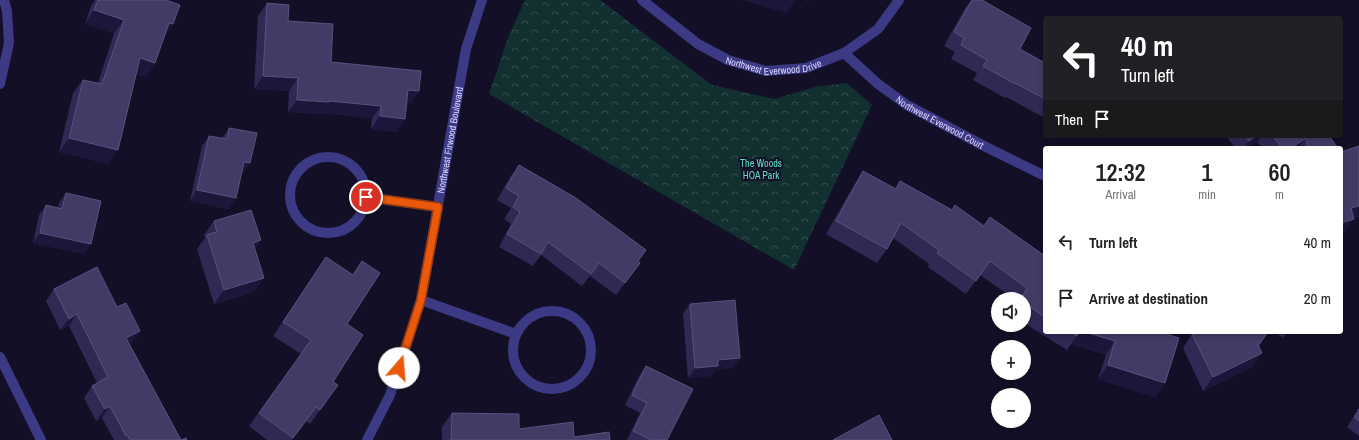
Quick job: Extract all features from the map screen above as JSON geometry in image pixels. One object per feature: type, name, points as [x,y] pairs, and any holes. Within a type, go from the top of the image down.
[{"type":"street","points":[[0,84],[9,43],[7,11],[4,0]]},
{"type":"street","name":"Northwest Firwood Boulevard","points":[[367,440],[390,394],[421,300],[466,49],[482,0]]},
{"type":"street","name":"Northwest Everwood Drive","points":[[642,0],[698,44],[728,60],[766,70],[806,68],[844,54],[878,29],[900,0]]},
{"type":"street","name":"Northwest Everwood Court","points":[[844,54],[878,84],[907,105],[1043,175]]},
{"type":"street","points":[[330,157],[342,160],[352,166],[360,174],[365,186],[366,197],[363,209],[357,220],[348,227],[337,232],[325,233],[303,225],[296,216],[291,204],[290,193],[292,181],[298,170],[307,163],[319,158],[330,157]]},
{"type":"street","points":[[366,197],[438,207]]},
{"type":"street","points":[[421,300],[516,334]]},
{"type":"street","points":[[544,311],[556,311],[568,314],[578,320],[586,330],[591,342],[591,354],[588,366],[581,376],[572,384],[560,389],[548,389],[536,386],[526,379],[518,370],[513,358],[513,346],[516,334],[522,323],[532,316],[544,311]]},
{"type":"street","points":[[0,357],[41,440]]},
{"type":"green space","name":"The Woods HOA Park","points":[[525,0],[600,0],[712,85],[774,99],[815,87],[847,83],[872,105],[794,270],[489,94],[509,35]]},
{"type":"building","points":[[98,0],[166,0],[180,5],[173,24],[169,23],[155,63],[140,58],[118,150],[69,138],[83,80],[102,84],[124,20],[94,10]]},
{"type":"building","points":[[972,0],[982,0],[1031,28],[1020,49],[1043,62],[1043,98],[983,66],[987,60],[961,45],[964,38],[954,32]]},
{"type":"building","points":[[267,3],[289,5],[288,21],[333,24],[331,62],[421,71],[419,91],[408,90],[405,119],[380,116],[381,106],[329,101],[297,100],[298,78],[263,76]]},
{"type":"building","points":[[229,128],[257,133],[250,163],[244,162],[236,198],[197,190],[209,136],[227,139]]},
{"type":"building","points":[[1274,138],[1306,138],[1294,146],[1280,146]]},
{"type":"building","points":[[1306,138],[1330,138],[1336,146],[1308,146]]},
{"type":"building","points":[[1359,146],[1359,206],[1351,208],[1354,219],[1343,222],[1343,151]]},
{"type":"building","points":[[519,165],[576,198],[646,250],[638,261],[640,263],[625,283],[599,263],[591,274],[548,242],[541,254],[507,234],[520,212],[513,207],[519,196],[506,188]]},
{"type":"building","points":[[863,171],[896,189],[900,181],[952,210],[955,205],[984,226],[990,217],[1043,255],[1043,316],[1031,308],[1031,292],[1025,292],[1027,288],[990,261],[976,281],[937,253],[939,250],[901,223],[887,249],[836,221]]},
{"type":"building","points":[[66,193],[101,201],[91,244],[40,233],[46,205],[62,209]]},
{"type":"building","points":[[251,210],[261,240],[253,243],[264,278],[224,290],[207,235],[217,232],[214,221]]},
{"type":"building","points":[[326,257],[353,275],[362,261],[380,273],[347,324],[363,335],[333,382],[338,385],[320,410],[316,407],[293,438],[259,413],[311,340],[283,322]]},
{"type":"building","points":[[97,267],[117,307],[126,303],[140,331],[126,338],[181,440],[130,440],[127,435],[126,436],[110,406],[105,409],[92,386],[108,377],[77,314],[69,319],[54,289]]},
{"type":"building","points":[[735,300],[740,358],[718,360],[718,366],[695,368],[690,304]]},
{"type":"building","points":[[1092,334],[1166,334],[1179,338],[1165,383],[1108,365],[1115,341]]},
{"type":"building","points":[[1192,334],[1266,334],[1258,345],[1262,353],[1213,377]]},
{"type":"building","points":[[646,366],[693,389],[667,440],[651,440],[633,431],[647,403],[632,395]]},
{"type":"building","points":[[1359,409],[1359,421],[1354,417]]},
{"type":"building","points":[[452,413],[519,414],[519,429],[573,422],[574,437],[609,432],[610,440],[451,440]]},
{"type":"building","points":[[879,415],[892,440],[833,440]]},
{"type":"route","points":[[366,197],[438,207],[421,300],[399,368]]}]
